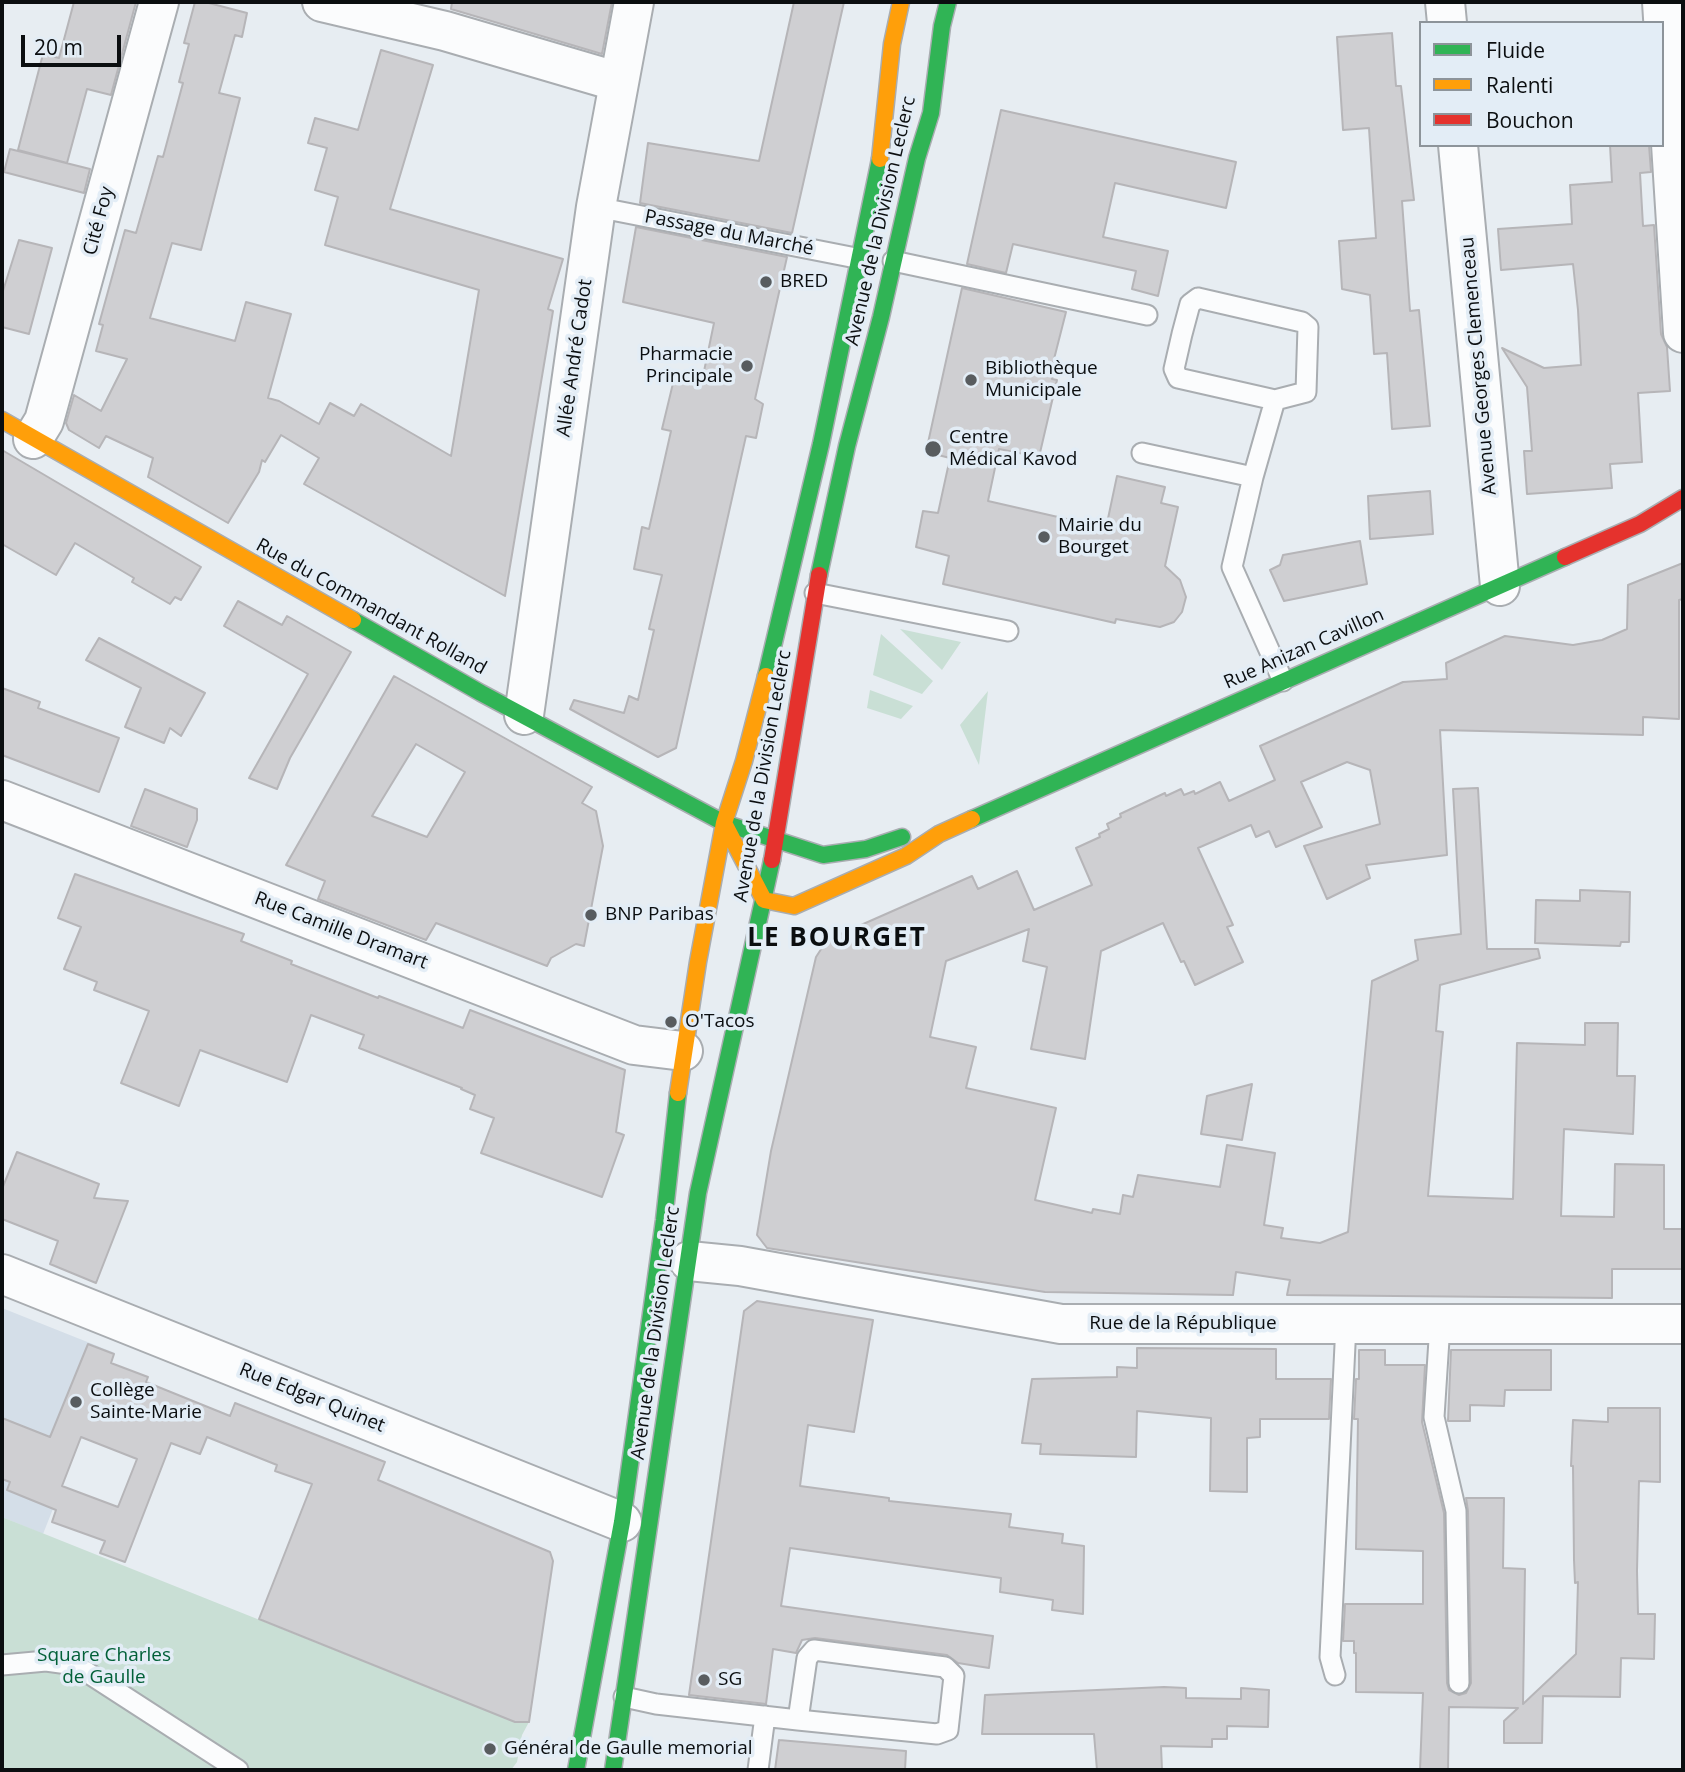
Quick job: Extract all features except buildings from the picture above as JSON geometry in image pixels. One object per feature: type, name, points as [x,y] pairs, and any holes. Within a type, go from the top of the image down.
[{"type":"main road","name":"Avenue de la Division Leclerc","points":[[576,1770],[622,1522],[664,1220],[683,1051],[724,823],[744,761],[772,653],[861,259],[882,151],[892,44],[901,2]]},
{"type":"main road","name":"Avenue de la Division Leclerc","points":[[613,1770],[698,1193],[777,839],[815,593],[847,446],[930,113],[948,2]]},
{"type":"main road","name":"Rue du Commandant Rolland","points":[[17,430],[283,582],[724,823],[777,839]]},
{"type":"main road","name":"Rue Anizan Cavillon","points":[[764,900],[794,906],[812,900],[906,856],[939,834],[1640,524],[1683,498]]},
{"type":"main road","points":[[724,823],[764,900]]},
{"type":"main road","name":"Rue Anizan Cavillon","points":[[777,839],[823,855],[866,849],[897,838],[939,834]]},
{"type":"street","name":"Cité Foy","points":[[17,430],[44,421],[159,2]]},
{"type":"street","points":[[322,2],[444,31],[619,82]]},
{"type":"street","name":"Allée André Cadot","points":[[524,715],[596,207],[634,2]]},
{"type":"street","points":[[1445,2],[1447,21]]},
{"type":"street","points":[[1662,2],[1663,21]]},
{"type":"street","points":[[1664,34],[1683,333]]},
{"type":"street","name":"Avenue Georges Clemenceau","points":[[1458,147],[1500,586]]},
{"type":"street","name":"Rue Camille Dramart","points":[[2,800],[634,1045],[683,1051]]},
{"type":"street","name":"Rue de la République","points":[[689,1261],[740,1266],[1061,1324],[1683,1324]]},
{"type":"street","name":"Rue Edgar Quinet","points":[[2,1274],[622,1522]]},
{"type":"lane","name":"Passage du Marché","points":[[596,207],[861,259]]},
{"type":"lane","points":[[893,261],[1147,315]]},
{"type":"lane","points":[[1198,298],[1302,322],[1308,327],[1306,392],[1275,400],[1178,378],[1174,369],[1190,304],[1198,298]]},
{"type":"lane","points":[[1275,400],[1253,477],[1232,567],[1283,681]]},
{"type":"lane","points":[[1142,453],[1253,477]]},
{"type":"lane","points":[[815,593],[1008,631]]},
{"type":"lane","points":[[1335,1675],[1330,1657],[1346,1324]]},
{"type":"lane","points":[[1440,1324],[1434,1417],[1456,1511],[1459,1682]]},
{"type":"lane","points":[[624,1697],[656,1704],[798,1720],[937,1734],[948,1730],[954,1676],[945,1668],[814,1650],[807,1658],[798,1720]]},
{"type":"lane","points":[[2,1665],[46,1661],[68,1664],[85,1671],[238,1770]]},
{"type":"lane","points":[[758,1770],[765,1716]]},
{"type":"shaded area","points":[[2,1308],[115,1353],[43,1534],[2,1517]]},
{"type":"green space","points":[[900,629],[961,642],[942,670]]},
{"type":"green space","points":[[881,634],[933,681],[922,694],[873,675]]},
{"type":"green space","points":[[870,690],[913,706],[901,719],[867,708]]},
{"type":"green space","points":[[988,691],[979,765],[960,725]]},
{"type":"green space","name":"Square Charles de Gaulle","points":[[2,1517],[515,1722],[529,1722],[522,1735],[517,1762],[511,1770],[2,1770]]},
{"type":"traffic: fast","points":[[819,575],[847,446],[881,317],[917,158],[931,113],[942,26],[948,2]]},
{"type":"traffic: fast","points":[[766,676],[821,444],[880,159]]},
{"type":"traffic: fast","points":[[972,819],[1565,557]]},
{"type":"traffic: fast","points":[[353,620],[481,693],[724,823],[823,855],[866,849],[902,837]]},
{"type":"traffic: fast","points":[[613,1770],[698,1193],[772,860]]},
{"type":"traffic: fast","points":[[576,1770],[622,1522],[664,1220],[678,1093]]},
{"type":"traffic: slow","points":[[880,159],[892,44],[901,2]]},
{"type":"traffic: slow","points":[[2,420],[353,620]]},
{"type":"traffic: slow","points":[[678,1093],[698,962],[724,823],[744,761],[766,676]]},
{"type":"traffic: slow","points":[[724,823],[764,900],[794,906],[906,856],[939,834],[972,819]]},
{"type":"traffic: jam","points":[[1565,557],[1640,524],[1683,498]]},
{"type":"traffic: jam","points":[[772,860],[819,575]]},
{"type":"place","name":"BRED","points":[[766,282]]},
{"type":"place","name":"Pharmacie Principale","points":[[747,366]]},
{"type":"place","name":"Bibliothèque Municipale","points":[[971,380]]},
{"type":"place","name":"Centre Médical Kavod","points":[[933,449]]},
{"type":"place","name":"Mairie du Bourget","points":[[1044,537]]},
{"type":"place","name":"BNP Paribas","points":[[591,915]]},
{"type":"place","name":"O'Tacos","points":[[671,1022]]},
{"type":"place","name":"Collège Sainte-Marie","points":[[76,1402]]},
{"type":"place","name":"SG","points":[[704,1680]]},
{"type":"place","name":"Général de Gaulle memorial","points":[[490,1749]]},
{"type":"district","name":"LE BOURGET","points":[[837,939]]}]
